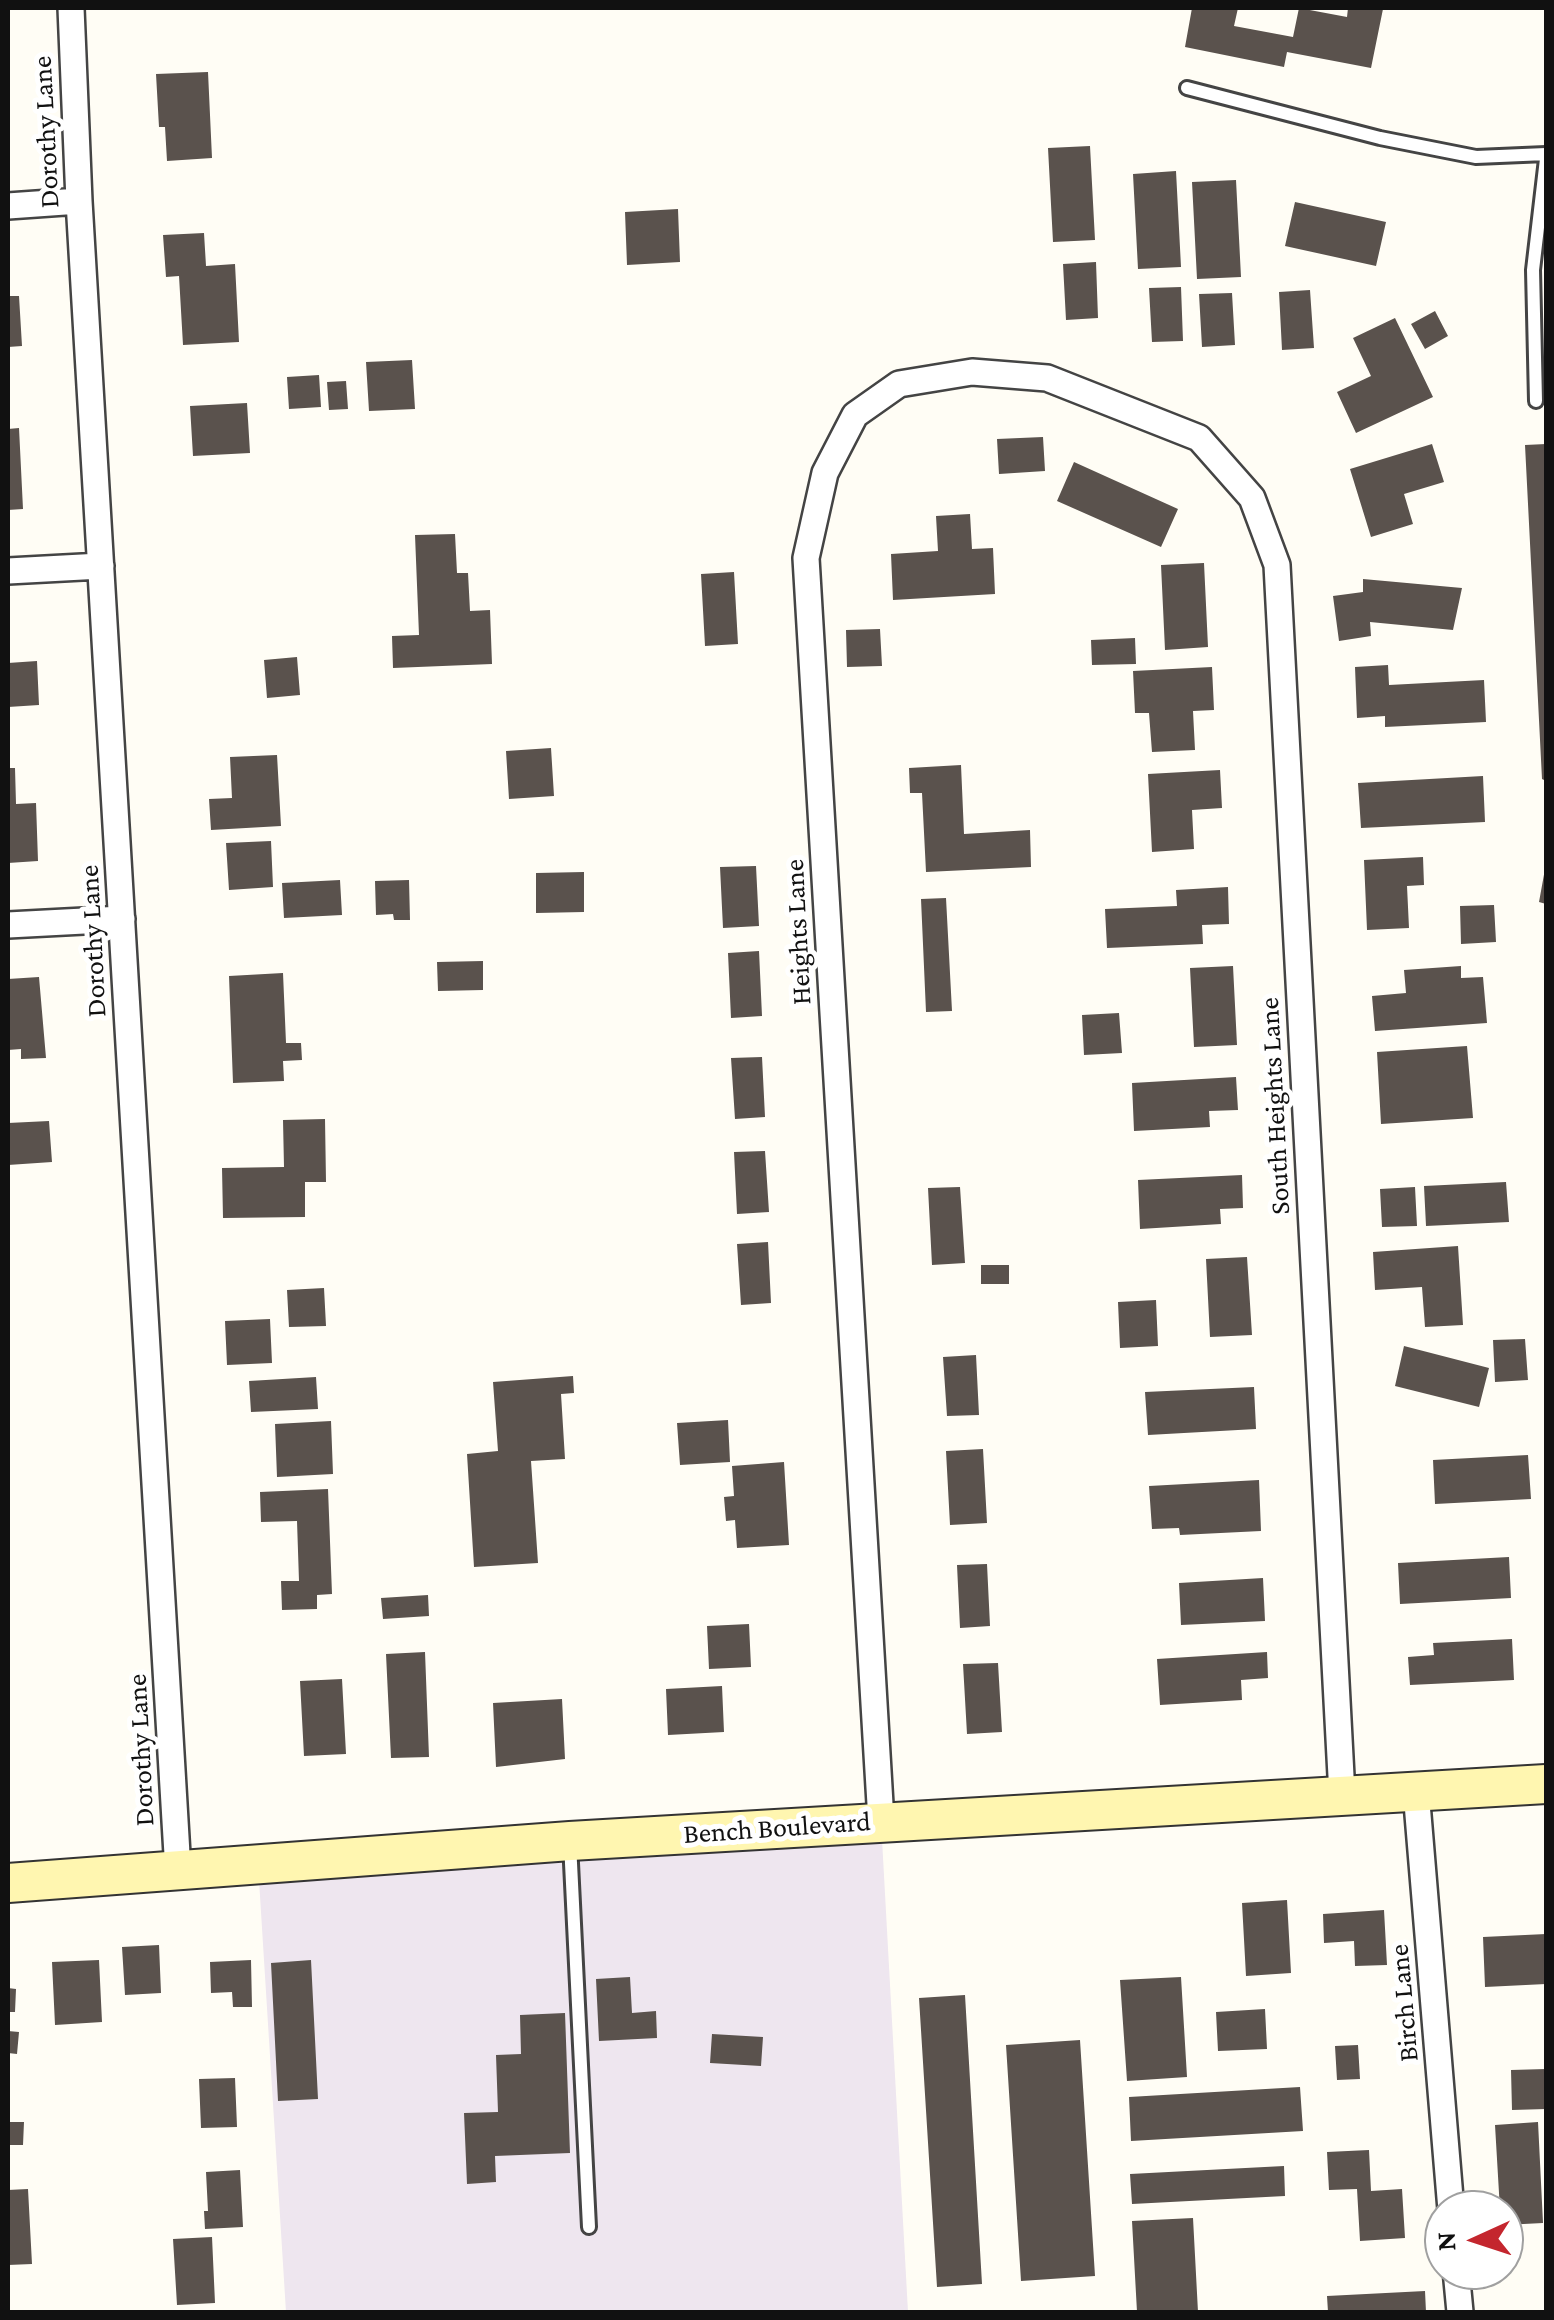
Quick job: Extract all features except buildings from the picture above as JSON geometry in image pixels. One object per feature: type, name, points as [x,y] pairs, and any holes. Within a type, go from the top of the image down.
[{"type":"main road","name":"Bench Boulevard","points":[[8,1883],[570,1841],[1546,1784]]},
{"type":"street","name":"Dorothy Lane","points":[[70,8],[178,1871]]},
{"type":"street","points":[[8,206],[79,202]]},
{"type":"street","name":"Heights Lane","points":[[881,1821],[806,558],[825,473],[854,416],[899,384],[972,372],[1046,378],[1199,438]]},
{"type":"street","name":"South Heights Lane","points":[[1199,438],[1252,498],[1277,564],[1342,1795]]},
{"type":"street","points":[[8,571],[100,566]]},
{"type":"street","points":[[8,925],[122,918]]},
{"type":"street","name":"Birch Lane","points":[[1416,1791],[1449,2190]]},
{"type":"lane","points":[[1187,88],[1380,138],[1476,157],[1546,156],[1533,270],[1536,401]]},
{"type":"lane","points":[[570,1841],[589,2227]]},
{"type":"shaded area","points":[[881,1821],[908,2312],[286,2312],[258,1864]]}]
